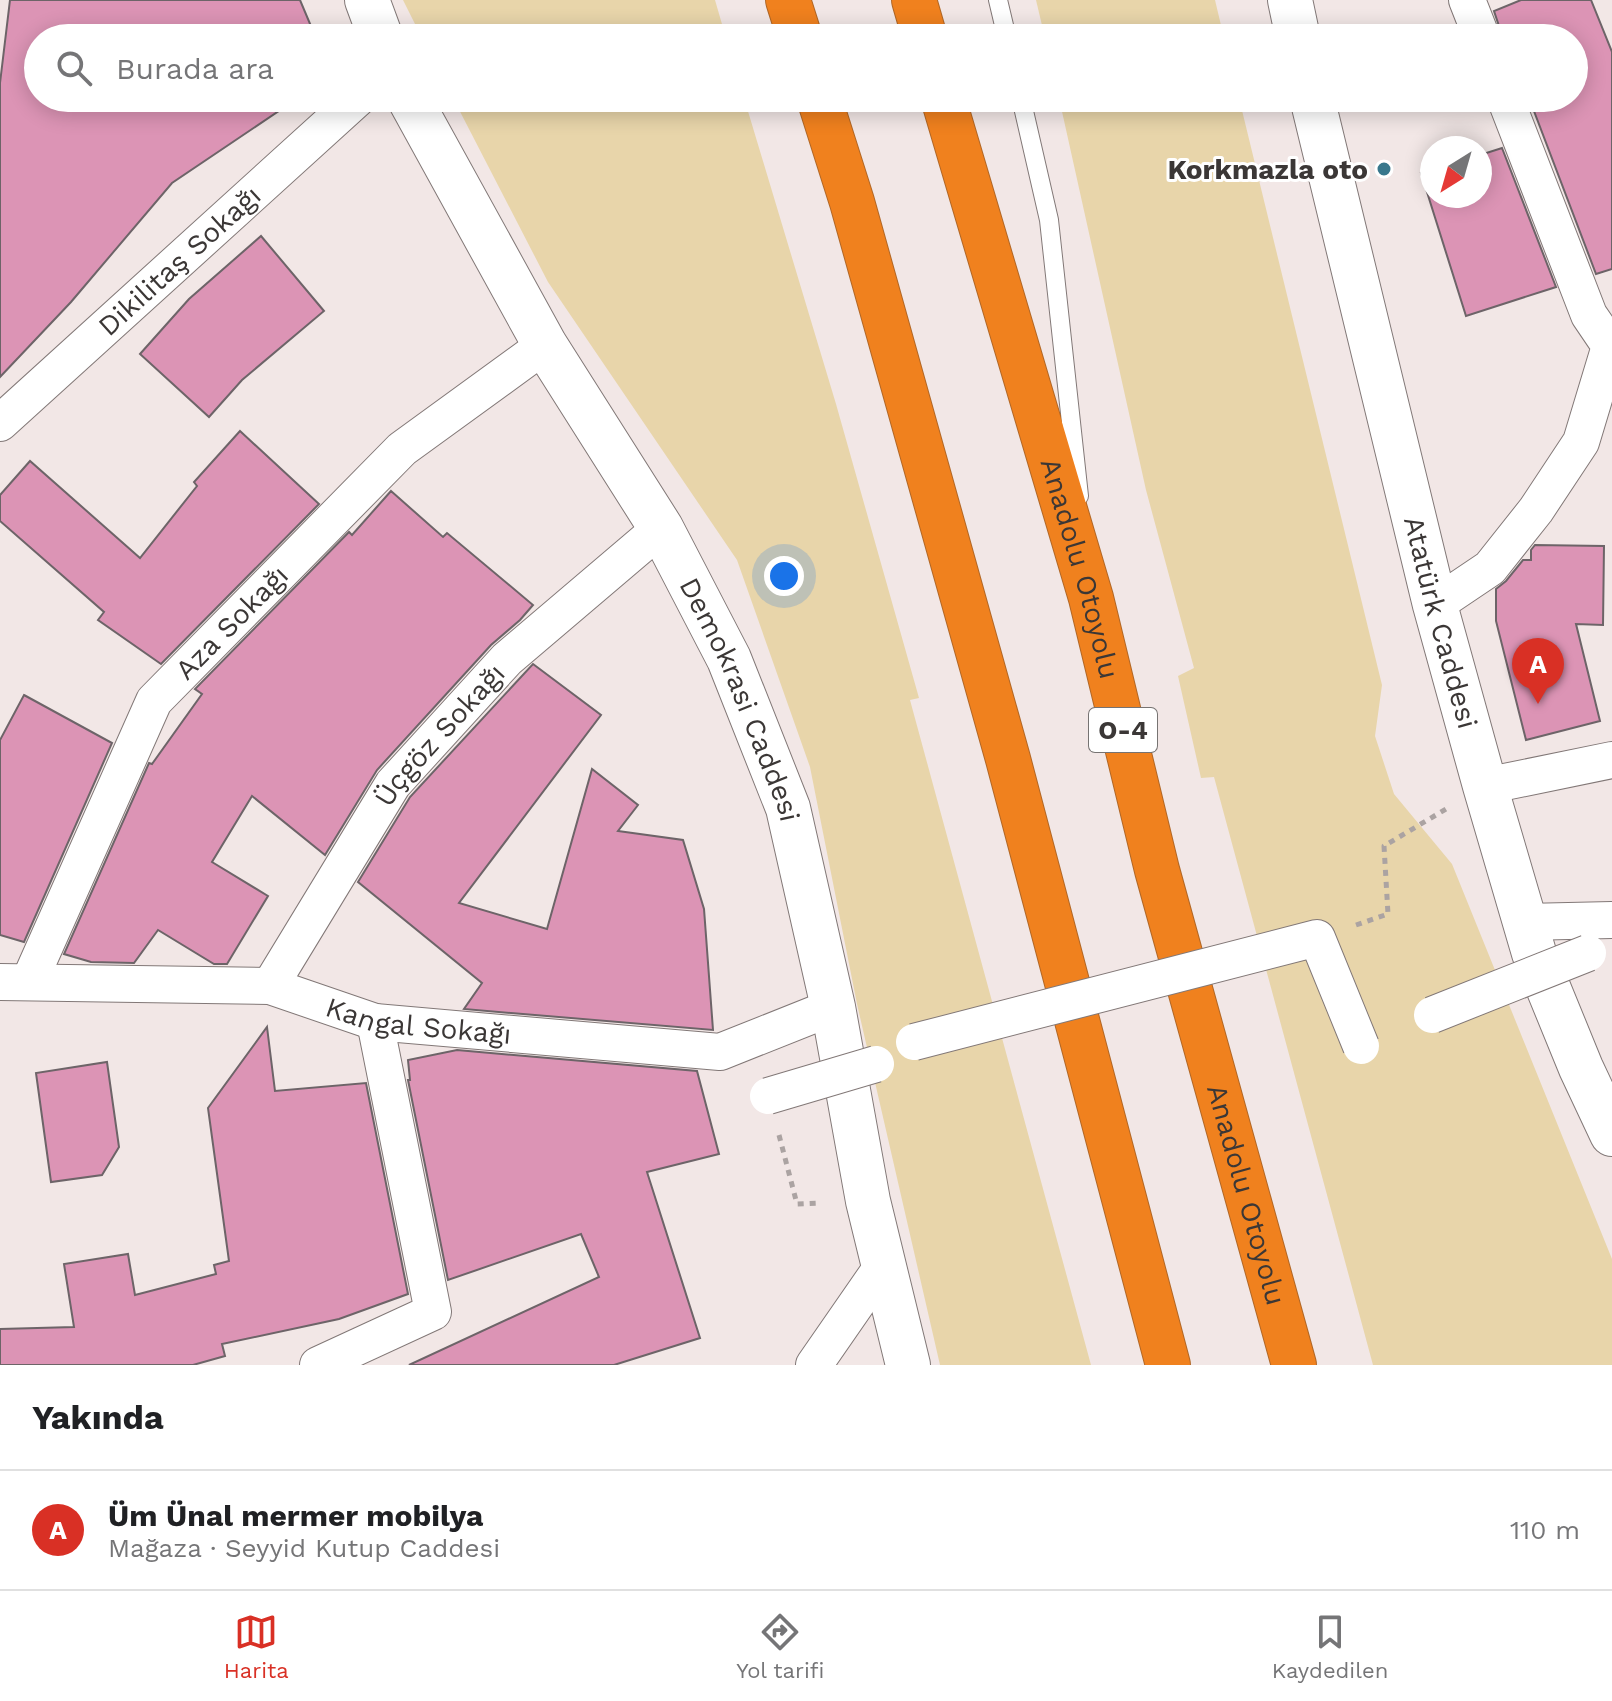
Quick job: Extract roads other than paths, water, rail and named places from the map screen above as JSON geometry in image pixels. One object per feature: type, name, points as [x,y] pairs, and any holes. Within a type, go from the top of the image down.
[{"type":"highway","points":[[788,0],[796,24]]},
{"type":"highway","points":[[914,0],[921,24]]},
{"type":"highway","points":[[823,112],[852,202],[1008,759],[1168,1365]]},
{"type":"highway","name":"Anadolu Otoyolu","points":[[947,112],[1091,598],[1157,870],[1294,1365]]},
{"type":"street","points":[[367,0],[376,24]]},
{"type":"street","points":[[1290,0],[1295,24]]},
{"type":"street","points":[[1467,0],[1476,24]]},
{"type":"street","name":"Dikilitaş Sokağı","points":[[0,423],[343,112]]},
{"type":"street","name":"Demokrasi Caddesi","points":[[417,112],[545,345],[661,528],[729,659],[788,808],[833,1007],[868,1201],[908,1365]]},
{"type":"street","name":"Atatürk Caddesi","points":[[1315,112],[1435,605],[1485,786],[1534,953],[1612,1134]]},
{"type":"street","points":[[1435,605],[1490,568],[1536,510],[1581,442],[1610,346],[1601,310],[1511,112]]},
{"type":"street","name":"Aza Sokağı","points":[[14,982],[154,701],[402,449],[545,345]]},
{"type":"street","name":"Üçgöz Sokağı","points":[[270,986],[393,784],[507,659],[661,528]]},
{"type":"street","points":[[1485,786],[1612,760]]},
{"type":"street","points":[[1525,922],[1612,920]]},
{"type":"street","points":[[918,1054],[914,1042],[1317,938],[1361,1046]]},
{"type":"street","points":[[1432,1015],[1588,953]]},
{"type":"street","name":"Kangal Sokağı","points":[[14,982],[270,986],[375,1022],[720,1052],[833,1007]]},
{"type":"street","points":[[333,1362],[433,1312],[375,1022]]},
{"type":"street","points":[[768,1096],[876,1064]]},
{"type":"street","points":[[814,1365],[884,1264]]},
{"type":"lane","points":[[998,0],[1004,24]]},
{"type":"lane","points":[[1024,112],[1049,220],[1091,598]]},
{"type":"place","name":"Korkmazla oto","points":[[1384,169]]},
{"type":"place","name":"Üm Ünal mermer mobilya","points":[[1538,704]]}]
